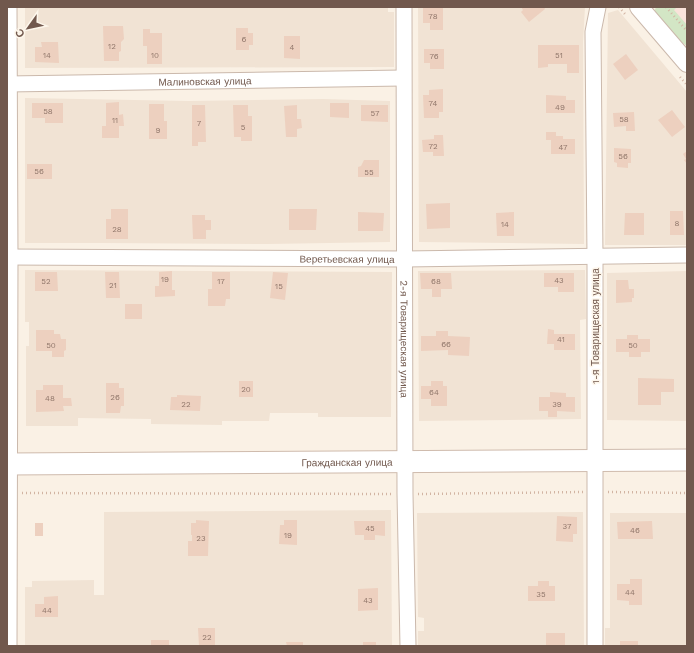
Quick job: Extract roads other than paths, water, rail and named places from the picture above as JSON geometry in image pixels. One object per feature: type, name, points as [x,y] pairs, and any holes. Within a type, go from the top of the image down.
[{"type":"main road","name":"Гражданская улица","points":[[8,464],[687,460]]},
{"type":"street","points":[[8,7],[8,464],[10,493],[9,646]]},
{"type":"street","name":"2-я Товарищеская улица","points":[[404,7],[405,494],[408,646]]},
{"type":"street","name":"1-я Товарищеская улица","points":[[595,646],[594,32],[598,7]]},
{"type":"street","points":[[639,7],[687,63]]},
{"type":"street","name":"Малиновская улица","points":[[8,84],[403,78]]},
{"type":"street","name":"Веретьевская улица","points":[[8,257],[405,259],[687,255]]}]
